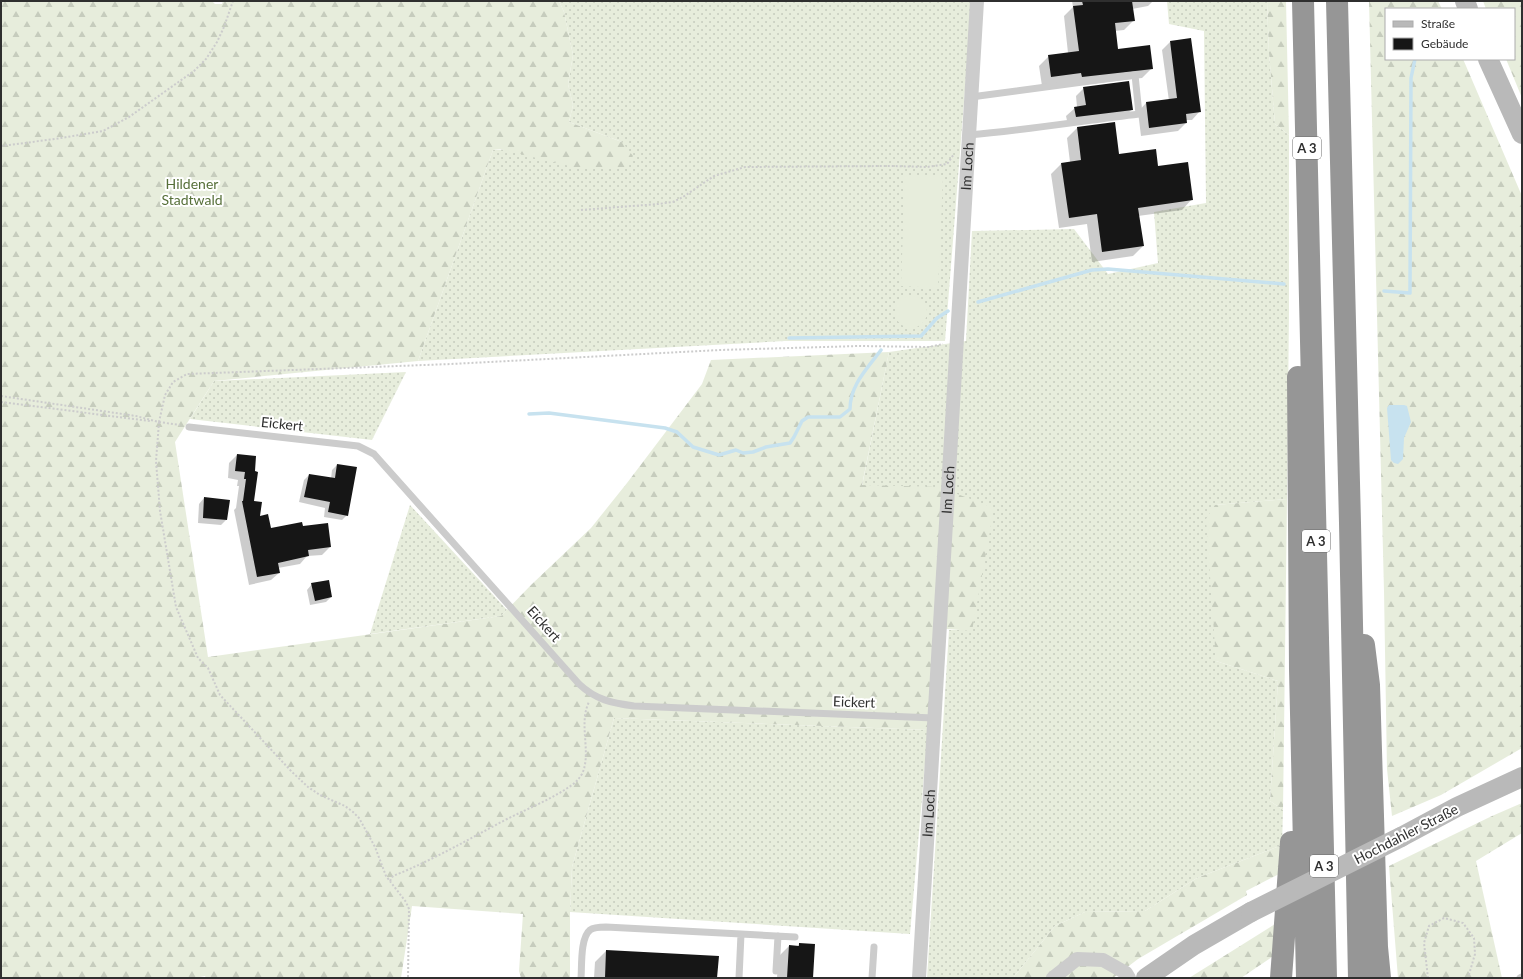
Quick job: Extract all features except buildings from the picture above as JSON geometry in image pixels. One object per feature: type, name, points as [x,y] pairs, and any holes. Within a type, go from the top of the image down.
[{"type":"highway","name":"A 3","points":[[1303,1],[1326,978]]},
{"type":"highway","name":"A 3","points":[[1337,1],[1350,523],[1359,978]]},
{"type":"highway","points":[[1307,978],[1300,669],[1297,358],[1311,296]]},
{"type":"highway","points":[[1350,523],[1369,686],[1377,947],[1380,978]]},
{"type":"highway","points":[[1281,978],[1294,788],[1295,719],[1300,669]]},
{"type":"main road","points":[[1488,60],[1522,134]]},
{"type":"main road","name":"Hochdahler Straße","points":[[1146,978],[1194,945],[1251,912],[1401,837],[1457,807],[1522,776]]},
{"type":"street","name":"Im Loch","points":[[919,978],[977,1]]},
{"type":"street","points":[[1053,978],[1077,959],[1103,960],[1126,973],[1129,978]]},
{"type":"lane","points":[[969,135],[1030,129],[1140,114],[1135,75],[971,97]]},
{"type":"lane","name":"Eickert","points":[[189,427],[358,446],[374,454],[579,684],[594,696],[616,704],[634,706],[934,718]]},
{"type":"lane","points":[[581,978],[583,946],[586,936],[590,930],[606,926],[795,937]]},
{"type":"lane","points":[[739,978],[741,934]]},
{"type":"lane","points":[[776,971],[778,936]]},
{"type":"lane","points":[[872,978],[874,947]]},
{"type":"path","points":[[1,146],[103,131],[129,117],[194,70],[206,59],[217,42],[224,27],[233,1]]},
{"type":"path","points":[[581,210],[673,202],[714,176],[745,167],[927,167],[947,164],[955,154]]},
{"type":"path","points":[[408,978],[409,909],[406,902],[386,876],[375,847],[359,818],[345,806],[320,795],[308,787],[220,695],[208,668],[198,658],[176,607],[160,511],[156,461],[159,422],[165,395],[173,382],[187,374],[443,364],[728,350],[860,346],[929,347],[941,345],[947,342]]},
{"type":"path","points":[[1,396],[136,416],[159,422]]},
{"type":"path","points":[[1,402],[189,427]]},
{"type":"path","points":[[390,881],[393,876],[449,851],[521,812],[555,796],[577,781],[583,770],[585,762],[584,736],[586,710],[588,704],[594,696]]},
{"type":"path","points":[[1428,978],[1424,944],[1429,926],[1444,918],[1463,923],[1474,938],[1475,954],[1468,978]]},
{"type":"green space","name":"Hildener Stadtwald","points":[[1,1],[212,1],[215,4],[222,4],[223,1],[559,1],[564,12],[573,55],[568,84],[573,105],[569,122],[622,142],[633,156],[624,168],[578,168],[500,149],[493,150],[418,361],[214,381],[175,442],[208,657],[501,616],[591,528],[702,384],[711,360],[889,352],[862,485],[939,487],[994,508],[972,631],[935,628],[928,730],[614,718],[572,867],[570,978],[521,978],[519,971],[523,914],[412,906],[401,978],[206,978],[205,976],[195,978],[1,978]]},
{"type":"green space","points":[[559,1],[972,1],[945,341],[785,341],[418,361],[493,150],[622,142],[569,122],[573,105],[568,84],[573,55],[564,12]]},
{"type":"green space","points":[[1167,1],[1267,1],[1269,53],[1275,124],[1289,135],[1287,499],[1215,505],[1216,661],[1278,681],[1270,801],[1283,810],[1282,845],[1197,878],[1145,911],[1085,912],[1055,926],[1013,978],[927,978],[949,630],[972,630],[862,486],[889,352],[966,341],[972,231],[1074,229],[1108,274],[1158,263],[1154,212],[1206,203],[1204,31],[1169,24]]},
{"type":"green space","points":[[1267,1],[1286,1],[1289,135],[1275,124],[1269,53]]},
{"type":"green space","points":[[1369,1],[1438,1],[1442,8],[1385,8],[1385,60],[1463,60],[1522,196],[1522,748],[1441,795],[1392,816],[1387,769]]},
{"type":"green space","points":[[1483,1],[1522,1],[1522,98],[1506,60],[1515,60],[1515,8],[1486,8]]},
{"type":"green space","points":[[905,175],[943,177],[938,288],[901,286]]},
{"type":"green space","points":[[911,296],[922,301],[927,312],[922,323],[911,328],[900,323],[895,312],[900,301]]},
{"type":"green space","points":[[406,372],[372,440],[190,419],[214,381]]},
{"type":"green space","points":[[1287,499],[1283,810],[1270,801],[1278,681],[1216,661],[1206,519],[1215,505]]},
{"type":"green space","points":[[410,505],[507,610],[501,616],[370,634]]},
{"type":"green space","points":[[614,718],[928,730],[910,934],[570,912],[572,867]]},
{"type":"green space","points":[[1522,803],[1522,833],[1476,861],[1502,978],[1398,978],[1389,866]]},
{"type":"green space","points":[[1282,845],[1279,874],[1246,891],[1247,895],[1138,959],[1113,978],[1013,978],[1055,926],[1085,912],[1145,911],[1197,878]]},
{"type":"green space","points":[[1275,924],[1272,957],[1241,978],[1189,978]]},
{"type":"water","points":[[1389,405],[1407,406],[1411,422],[1404,438],[1403,459],[1398,464],[1391,460],[1387,408]]},
{"type":"waterway","points":[[1384,291],[1410,293],[1411,78],[1415,60]]},
{"type":"waterway","points":[[978,302],[1092,270],[1108,269],[1284,284]]},
{"type":"waterway","points":[[789,338],[921,336],[937,318],[948,311]]},
{"type":"waterway","points":[[529,414],[549,413],[665,428],[677,432],[693,447],[719,455],[736,450],[743,453],[753,452],[766,447],[790,443],[802,421],[808,417],[840,417],[850,409],[851,400],[856,385],[881,350]]}]
